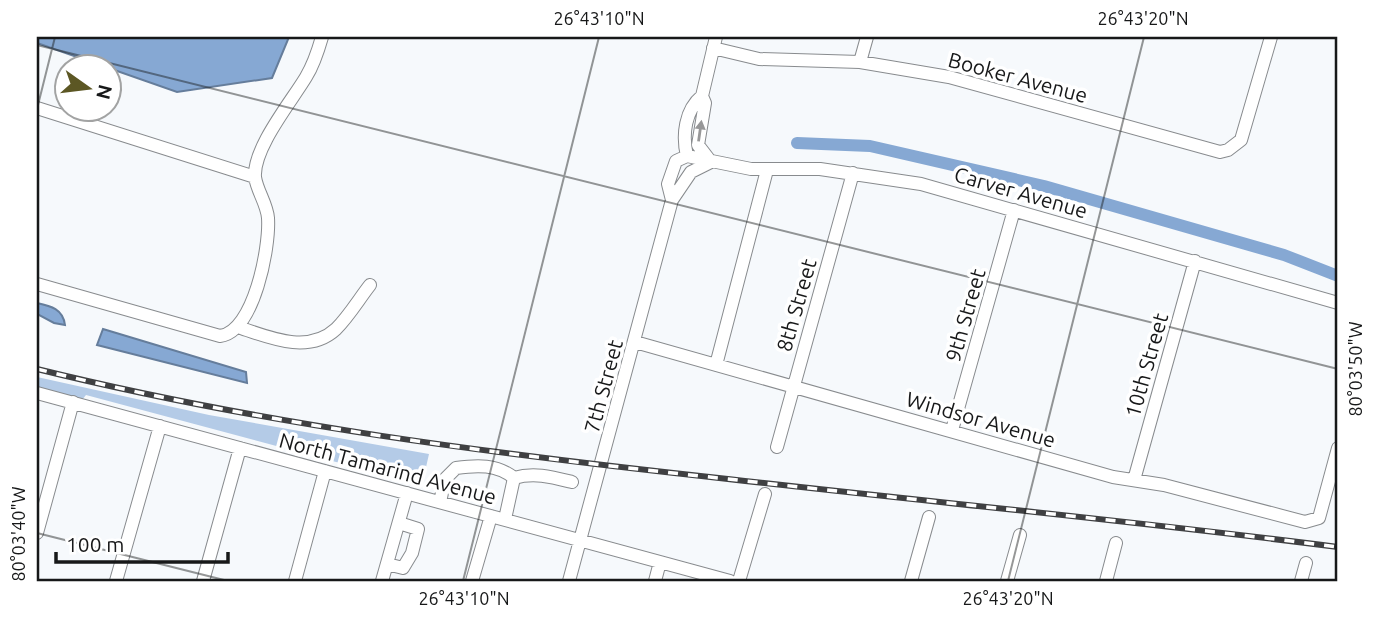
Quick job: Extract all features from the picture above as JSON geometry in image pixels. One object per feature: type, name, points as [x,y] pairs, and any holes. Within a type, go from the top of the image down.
[{"type":"street","points":[[37,284],[209,333],[226,335],[238,327],[251,306],[264,262],[268,217],[255,177],[257,158],[283,111],[306,78],[322,37]]},
{"type":"street","points":[[860,62],[867,37]]},
{"type":"street","name":"Booker Avenue","points":[[714,42],[759,59],[860,62],[949,77],[1220,152],[1241,141],[1245,132],[1271,37]]},
{"type":"street","points":[[687,156],[685,130],[692,105],[702,96],[714,42]]},
{"type":"street","points":[[702,96],[705,103],[698,145],[711,162]]},
{"type":"street","points":[[37,108],[255,177]]},
{"type":"street","name":"Carver Avenue","points":[[687,156],[766,170],[820,169],[921,184],[1338,303]]},
{"type":"street","name":"7th Street","points":[[671,200],[668,184],[676,161],[687,156]]},
{"type":"street","name":"7th Street","points":[[569,581],[671,200],[691,172],[711,162]]},
{"type":"street","points":[[716,365],[766,170]]},
{"type":"street","name":"8th Street","points":[[777,447],[853,173]]},
{"type":"street","name":"9th Street","points":[[952,430],[1014,210]]},
{"type":"street","name":"10th Street","points":[[1134,480],[1195,261]]},
{"type":"street","points":[[238,327],[284,341],[311,342],[335,330],[370,285]]},
{"type":"street","name":"Windsor Avenue","points":[[635,342],[1113,477],[1164,485],[1305,522],[1319,518],[1338,448]]},
{"type":"street","name":"North Tamarind Avenue","points":[[37,393],[730,581]]},
{"type":"street","points":[[37,533],[73,402]]},
{"type":"street","points":[[116,581],[160,426]]},
{"type":"street","points":[[203,581],[240,448]]},
{"type":"street","points":[[440,502],[446,479],[456,468],[478,465],[504,470],[514,478]]},
{"type":"street","points":[[295,581],[326,471]]},
{"type":"street","points":[[514,478],[526,474],[572,482]]},
{"type":"street","points":[[505,519],[514,478]]},
{"type":"street","points":[[382,581],[407,493]]},
{"type":"street","points":[[739,581],[765,494]]},
{"type":"street","points":[[472,581],[491,516]]},
{"type":"street","points":[[911,581],[929,517]]},
{"type":"street","points":[[387,564],[403,568],[412,553],[418,528],[399,523]]},
{"type":"street","points":[[1007,581],[1020,535]]},
{"type":"street","points":[[1105,581],[1116,543]]},
{"type":"street","points":[[655,581],[660,562]]},
{"type":"street","points":[[1301,581],[1306,563]]},
{"type":"shaded area","points":[[37,37],[289,37],[272,78],[177,92],[122,73],[122,52],[63,52],[37,43]]},
{"type":"shaded area","points":[[37,303],[59,312],[65,325],[54,323],[37,314]]},
{"type":"shaded area","points":[[103,329],[246,372],[247,383],[97,345]]},
{"type":"shaded area","points":[[37,377],[209,415],[429,454],[422,485],[86,395],[82,400],[37,387]]},
{"type":"waterway","points":[[797,143],[870,146],[1044,186],[1284,255],[1338,276]]},
{"type":"railway","points":[[37,369],[122,389],[294,422],[467,448],[1338,547]]}]
